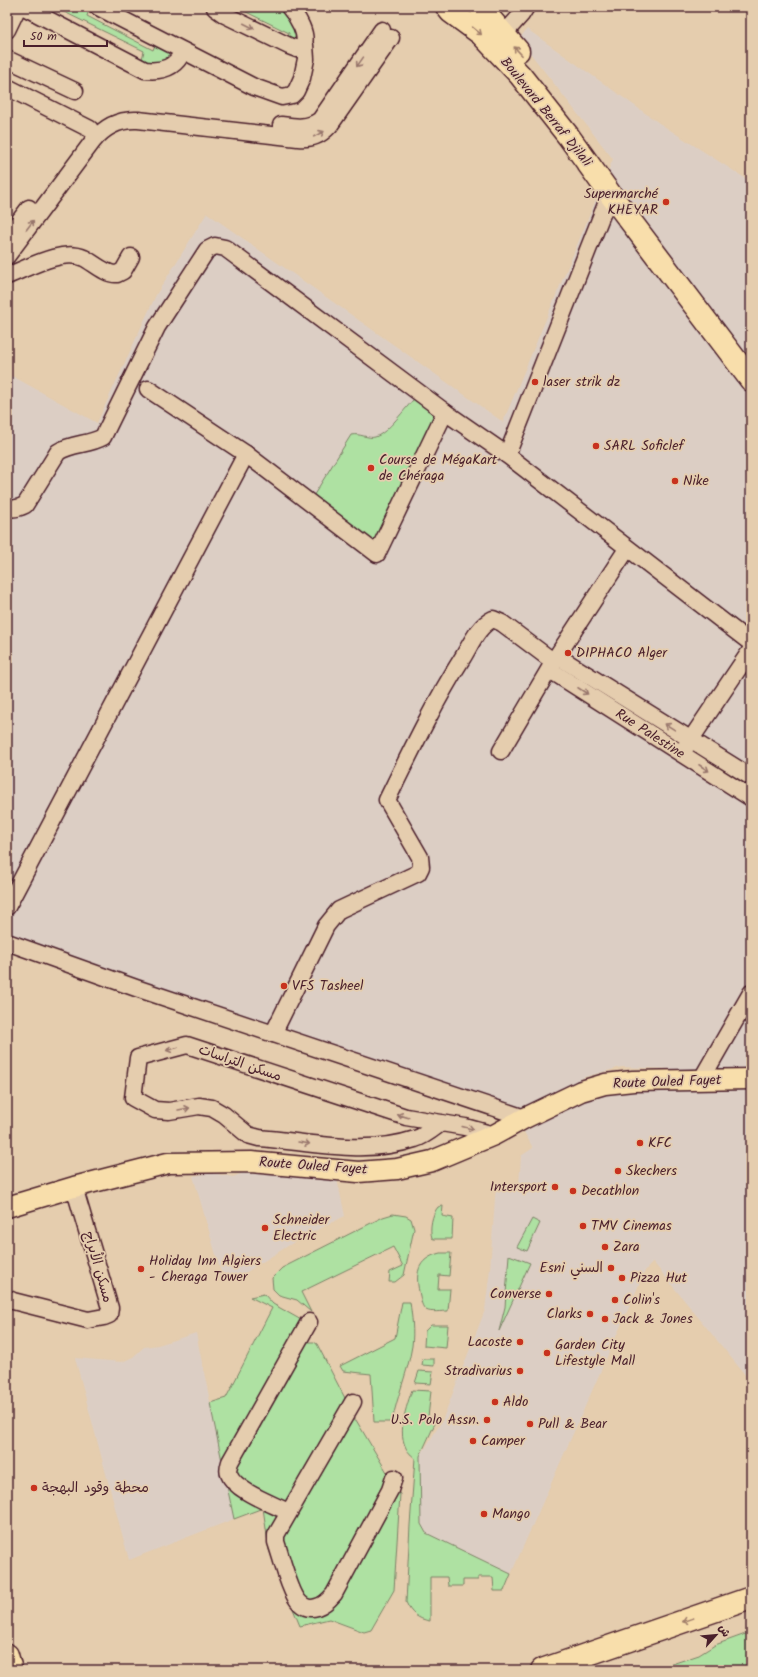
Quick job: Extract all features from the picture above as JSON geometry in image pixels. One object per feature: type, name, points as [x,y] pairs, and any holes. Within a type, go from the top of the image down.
[{"type":"highway","name":"Boulevard Berraf Djilali","points":[[447,7],[451,12],[484,38],[520,75],[569,137],[610,194],[751,380]]},
{"type":"highway","name":"Boulevard Berraf Djilali","points":[[480,7],[571,115],[711,310],[751,362]]},
{"type":"highway","points":[[542,1670],[751,1598]]},
{"type":"highway","points":[[586,1670],[751,1613]]},
{"type":"highway","points":[[7,1655],[11,1670]]},
{"type":"main road","name":"Route Ouled Fayet","points":[[7,1207],[74,1187],[168,1163],[251,1162],[358,1172],[397,1169],[432,1161],[494,1135],[581,1091],[605,1084],[633,1081],[751,1079]]},
{"type":"street","points":[[7,30],[18,7]]},
{"type":"street","points":[[24,7],[146,70],[154,71],[172,66],[176,63],[183,51]]},
{"type":"street","points":[[98,7],[254,87],[272,94],[287,97],[296,91],[302,78],[306,59],[304,37],[299,23],[289,7]]},
{"type":"street","points":[[214,7],[289,46],[297,48],[303,47],[305,44]]},
{"type":"street","points":[[503,35],[521,15],[526,7]]},
{"type":"street","points":[[7,237],[90,129],[97,123],[113,114],[131,110],[298,127],[313,124],[324,114],[387,34],[330,126],[316,137],[307,139],[138,120],[123,120],[109,126],[93,141],[7,256]]},
{"type":"street","points":[[7,59],[75,91]]},
{"type":"street","points":[[7,87],[90,129]]},
{"type":"street","points":[[507,455],[610,194]]},
{"type":"street","points":[[7,507],[10,509],[19,508],[25,505],[58,452],[65,447],[97,440],[103,437],[157,327],[207,250],[215,246],[225,248],[445,412],[507,455],[627,549],[751,643]]},
{"type":"street","points":[[7,276],[65,255],[82,257],[111,273],[117,274],[123,271],[131,257]]},
{"type":"street","points":[[148,389],[246,454],[377,554],[445,412]]},
{"type":"street","points":[[7,907],[246,454]]},
{"type":"street","points":[[501,751],[554,663],[627,549]]},
{"type":"street","points":[[273,1034],[326,926],[339,910],[418,873],[421,867],[420,857],[387,800],[442,690],[478,632],[487,622],[492,619],[502,623],[554,663]]},
{"type":"street","points":[[681,754],[751,650]]},
{"type":"street","name":"Rue Palestine","points":[[554,663],[691,740],[751,777]]},
{"type":"street","name":"Rue Palestine","points":[[554,663],[681,754],[751,798]]},
{"type":"street","points":[[7,942],[136,988],[525,1118]]},
{"type":"street","points":[[701,1080],[751,993]]},
{"type":"street","name":"مسكن التراسات","points":[[441,1123],[429,1132],[415,1139],[371,1147],[335,1147],[260,1138],[248,1134],[224,1115],[212,1108],[198,1106],[169,1112],[155,1110],[133,1098],[138,1058],[187,1045],[406,1117],[465,1127],[494,1135]]},
{"type":"street","name":"مسكن الأبراج","points":[[7,1298],[88,1320],[104,1318],[109,1315],[110,1308],[74,1187]]},
{"type":"street","points":[[288,1512],[237,1486],[232,1480],[228,1470],[230,1462],[309,1322]]},
{"type":"street","points":[[353,1402],[276,1535],[276,1542],[298,1602],[307,1608],[319,1606],[329,1601],[390,1490],[394,1478]]},
{"type":"shaded area","points":[[527,29],[659,123],[751,182],[751,1070],[723,1071],[621,1067],[585,1077],[507,1118],[7,940],[7,376],[14,377],[97,423],[156,295],[207,213],[503,422],[613,159],[519,39]]},
{"type":"shaded area","points":[[751,1089],[751,1382],[653,1262],[645,1271],[511,1574],[426,1533],[421,1524],[420,1456],[442,1421],[485,1310],[490,1269],[496,1184],[519,1185],[521,1156],[533,1148],[524,1132],[575,1102],[615,1090]]},
{"type":"shaded area","name":"Schneider Electric","points":[[211,1173],[233,1177],[243,1173],[337,1179],[345,1216],[299,1239],[234,1280],[221,1272],[193,1176]]},
{"type":"shaded area","points":[[196,1333],[234,1519],[129,1560],[75,1358],[122,1362],[133,1357],[144,1347],[158,1345]]},
{"type":"green space","points":[[54,7],[83,7],[89,10],[87,16],[153,50],[155,45],[169,51],[169,58],[160,62],[152,62],[152,64],[142,59],[144,51]]},
{"type":"green space","points":[[228,7],[236,7],[233,13],[226,9]]},
{"type":"green space","points":[[236,7],[276,7],[284,13],[290,21],[295,30],[297,40],[288,39],[289,33]]},
{"type":"green space","name":"Course de MégaKart de Chéraga","points":[[415,398],[439,414],[375,544],[312,498],[351,435],[375,437],[380,435],[391,426]]},
{"type":"green space","points":[[443,1206],[442,1216],[453,1218],[452,1239],[434,1239],[432,1238],[431,1230],[433,1218],[438,1207]]},
{"type":"green space","points":[[393,1214],[406,1216],[411,1219],[414,1229],[404,1275],[395,1282],[389,1282],[390,1272],[403,1266],[393,1247],[301,1292],[311,1312],[297,1300],[279,1295],[273,1289],[272,1278],[282,1268],[383,1217]]},
{"type":"green space","points":[[532,1219],[540,1223],[527,1251],[517,1247]]},
{"type":"green space","points":[[440,1253],[451,1253],[449,1276],[439,1275],[438,1289],[450,1289],[448,1311],[437,1312],[426,1310],[422,1304],[418,1288],[418,1275],[419,1269],[426,1259]]},
{"type":"green space","points":[[509,1255],[530,1263],[499,1331],[505,1307]]},
{"type":"green space","points":[[264,1294],[273,1304],[303,1321],[223,1466],[210,1403],[226,1398],[272,1308],[250,1297]]},
{"type":"green space","points":[[402,1302],[410,1302],[413,1335],[410,1356],[392,1422],[374,1422],[371,1374],[343,1371],[340,1366],[395,1338]]},
{"type":"green space","points":[[431,1325],[448,1325],[446,1348],[424,1346],[425,1331]]},
{"type":"green space","points":[[306,1342],[314,1342],[317,1344],[346,1400],[288,1508],[240,1483],[234,1464]]},
{"type":"green space","points":[[423,1359],[434,1359],[434,1366],[422,1365]]},
{"type":"green space","points":[[419,1371],[433,1372],[431,1384],[415,1383]]},
{"type":"green space","points":[[412,1390],[431,1391],[428,1417],[437,1419],[420,1456],[421,1524],[426,1533],[511,1574],[504,1591],[494,1591],[493,1577],[478,1577],[478,1580],[463,1580],[463,1586],[448,1586],[447,1577],[430,1577],[430,1621],[415,1615],[410,1610],[406,1602],[415,1458],[408,1452],[404,1444],[403,1426],[406,1407]]},
{"type":"green space","points":[[356,1420],[391,1479],[330,1591],[311,1602],[301,1596],[281,1539],[348,1422]]},
{"type":"green space","points":[[227,1486],[279,1514],[294,1604],[339,1602],[344,1593],[341,1591],[396,1489],[400,1494],[394,1590],[371,1630],[364,1632],[329,1619],[300,1626],[269,1550],[263,1508],[234,1519]]},
{"type":"green space","points":[[751,1632],[751,1670],[654,1670],[699,1655],[715,1645]]},
{"type":"place","name":"Supermarché KHEYAR","points":[[666,202]]},
{"type":"place","name":"laser strik dz","points":[[535,382]]},
{"type":"place","name":"SARL Soficlef","points":[[596,446]]},
{"type":"place","name":"Course de MégaKart de Chéraga","points":[[371,468]]},
{"type":"place","name":"Nike","points":[[675,481]]},
{"type":"place","name":"DIPHACO Alger","points":[[568,653]]},
{"type":"place","name":"VFS Tasheel","points":[[284,986]]},
{"type":"place","name":"KFC","points":[[640,1143]]},
{"type":"place","name":"Skechers","points":[[618,1171]]},
{"type":"place","name":"Intersport","points":[[555,1187]]},
{"type":"place","name":"Decathlon","points":[[573,1191]]},
{"type":"place","name":"TMV Cinemas","points":[[583,1226]]},
{"type":"place","name":"Schneider Electric","points":[[265,1228]]},
{"type":"place","name":"Zara","points":[[605,1247]]},
{"type":"place","name":"Esni السني","points":[[611,1268]]},
{"type":"place","name":"Holiday Inn Algiers - Cheraga Tower","points":[[141,1269]]},
{"type":"place","name":"Pizza Hut","points":[[622,1278]]},
{"type":"place","name":"Converse","points":[[549,1294]]},
{"type":"place","name":"Colin's","points":[[615,1300]]},
{"type":"place","name":"Clarks","points":[[590,1314]]},
{"type":"place","name":"Jack & Jones","points":[[605,1319]]},
{"type":"place","name":"Lacoste","points":[[520,1342]]},
{"type":"place","name":"Garden City Lifestyle Mall","points":[[547,1353]]},
{"type":"place","name":"Stradivarius","points":[[520,1371]]},
{"type":"place","name":"Aldo","points":[[495,1402]]},
{"type":"place","name":"U.S. Polo Assn.","points":[[487,1420]]},
{"type":"place","name":"Pull & Bear","points":[[530,1424]]},
{"type":"place","name":"Camper","points":[[473,1441]]},
{"type":"place","name":"محطة وقود البهجة","points":[[34,1488]]},
{"type":"place","name":"Mango","points":[[484,1514]]}]
